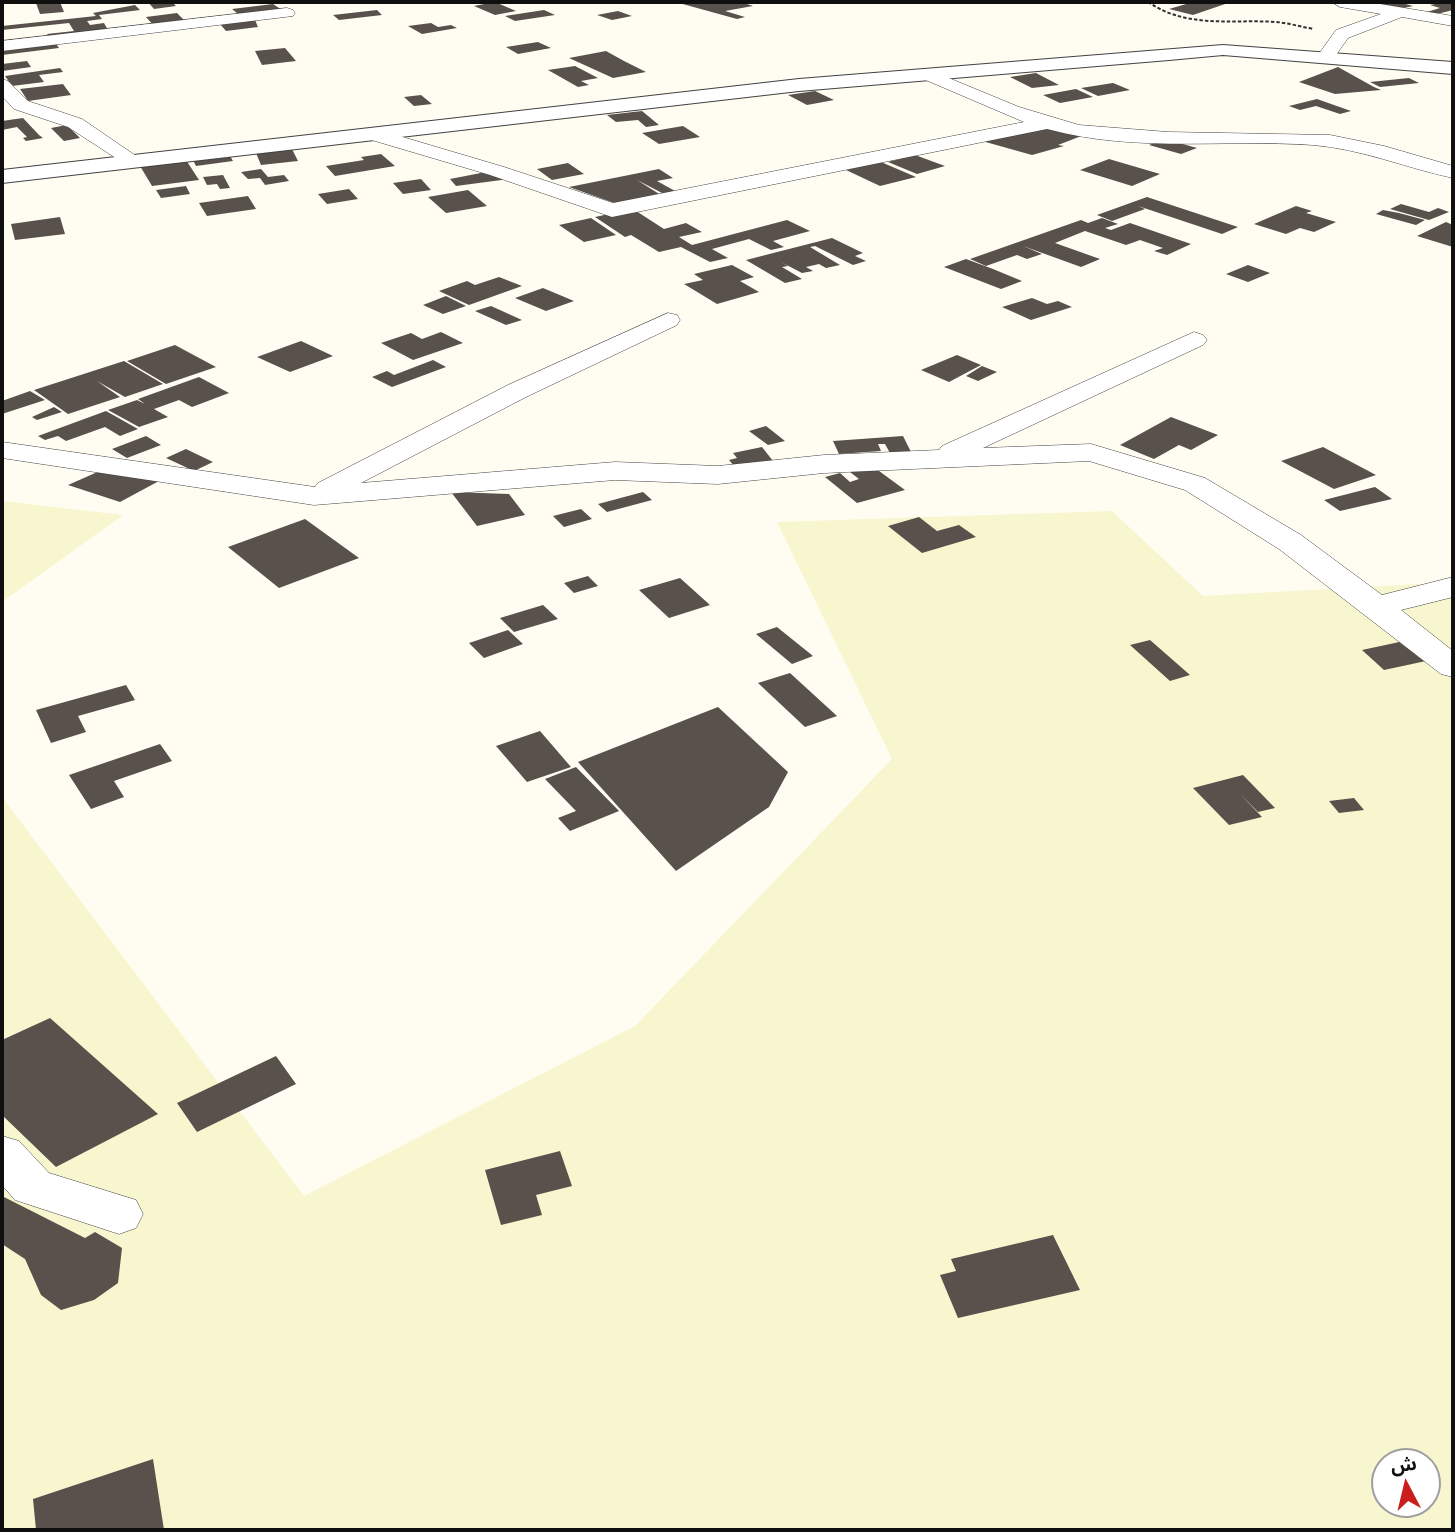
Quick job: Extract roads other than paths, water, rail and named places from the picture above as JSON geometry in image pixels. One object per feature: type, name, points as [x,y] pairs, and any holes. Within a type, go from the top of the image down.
[{"type":"street","points":[[1340,2],[1453,21]]},
{"type":"street","points":[[2,46],[288,13]]},
{"type":"street","points":[[1325,58],[1342,34],[1399,13]]},
{"type":"street","points":[[2,177],[799,85],[1223,50],[1453,68]]},
{"type":"street","points":[[927,74],[1049,123],[1102,134],[1332,141],[1397,156],[1453,173]]},
{"type":"street","points":[[2,85],[21,105],[75,123],[135,162]]},
{"type":"street","points":[[372,134],[497,170],[611,210],[1049,123]]},
{"type":"street","points":[[314,496],[517,391],[668,320]]},
{"type":"street","points":[[936,459],[1194,340]]},
{"type":"street","points":[[2,450],[314,496],[615,471],[718,475],[824,464],[1091,453],[1195,484],[1290,542],[1453,667]]},
{"type":"street","points":[[1376,606],[1453,587]]},
{"type":"street","points":[[2,1154],[32,1187],[119,1214]]}]
